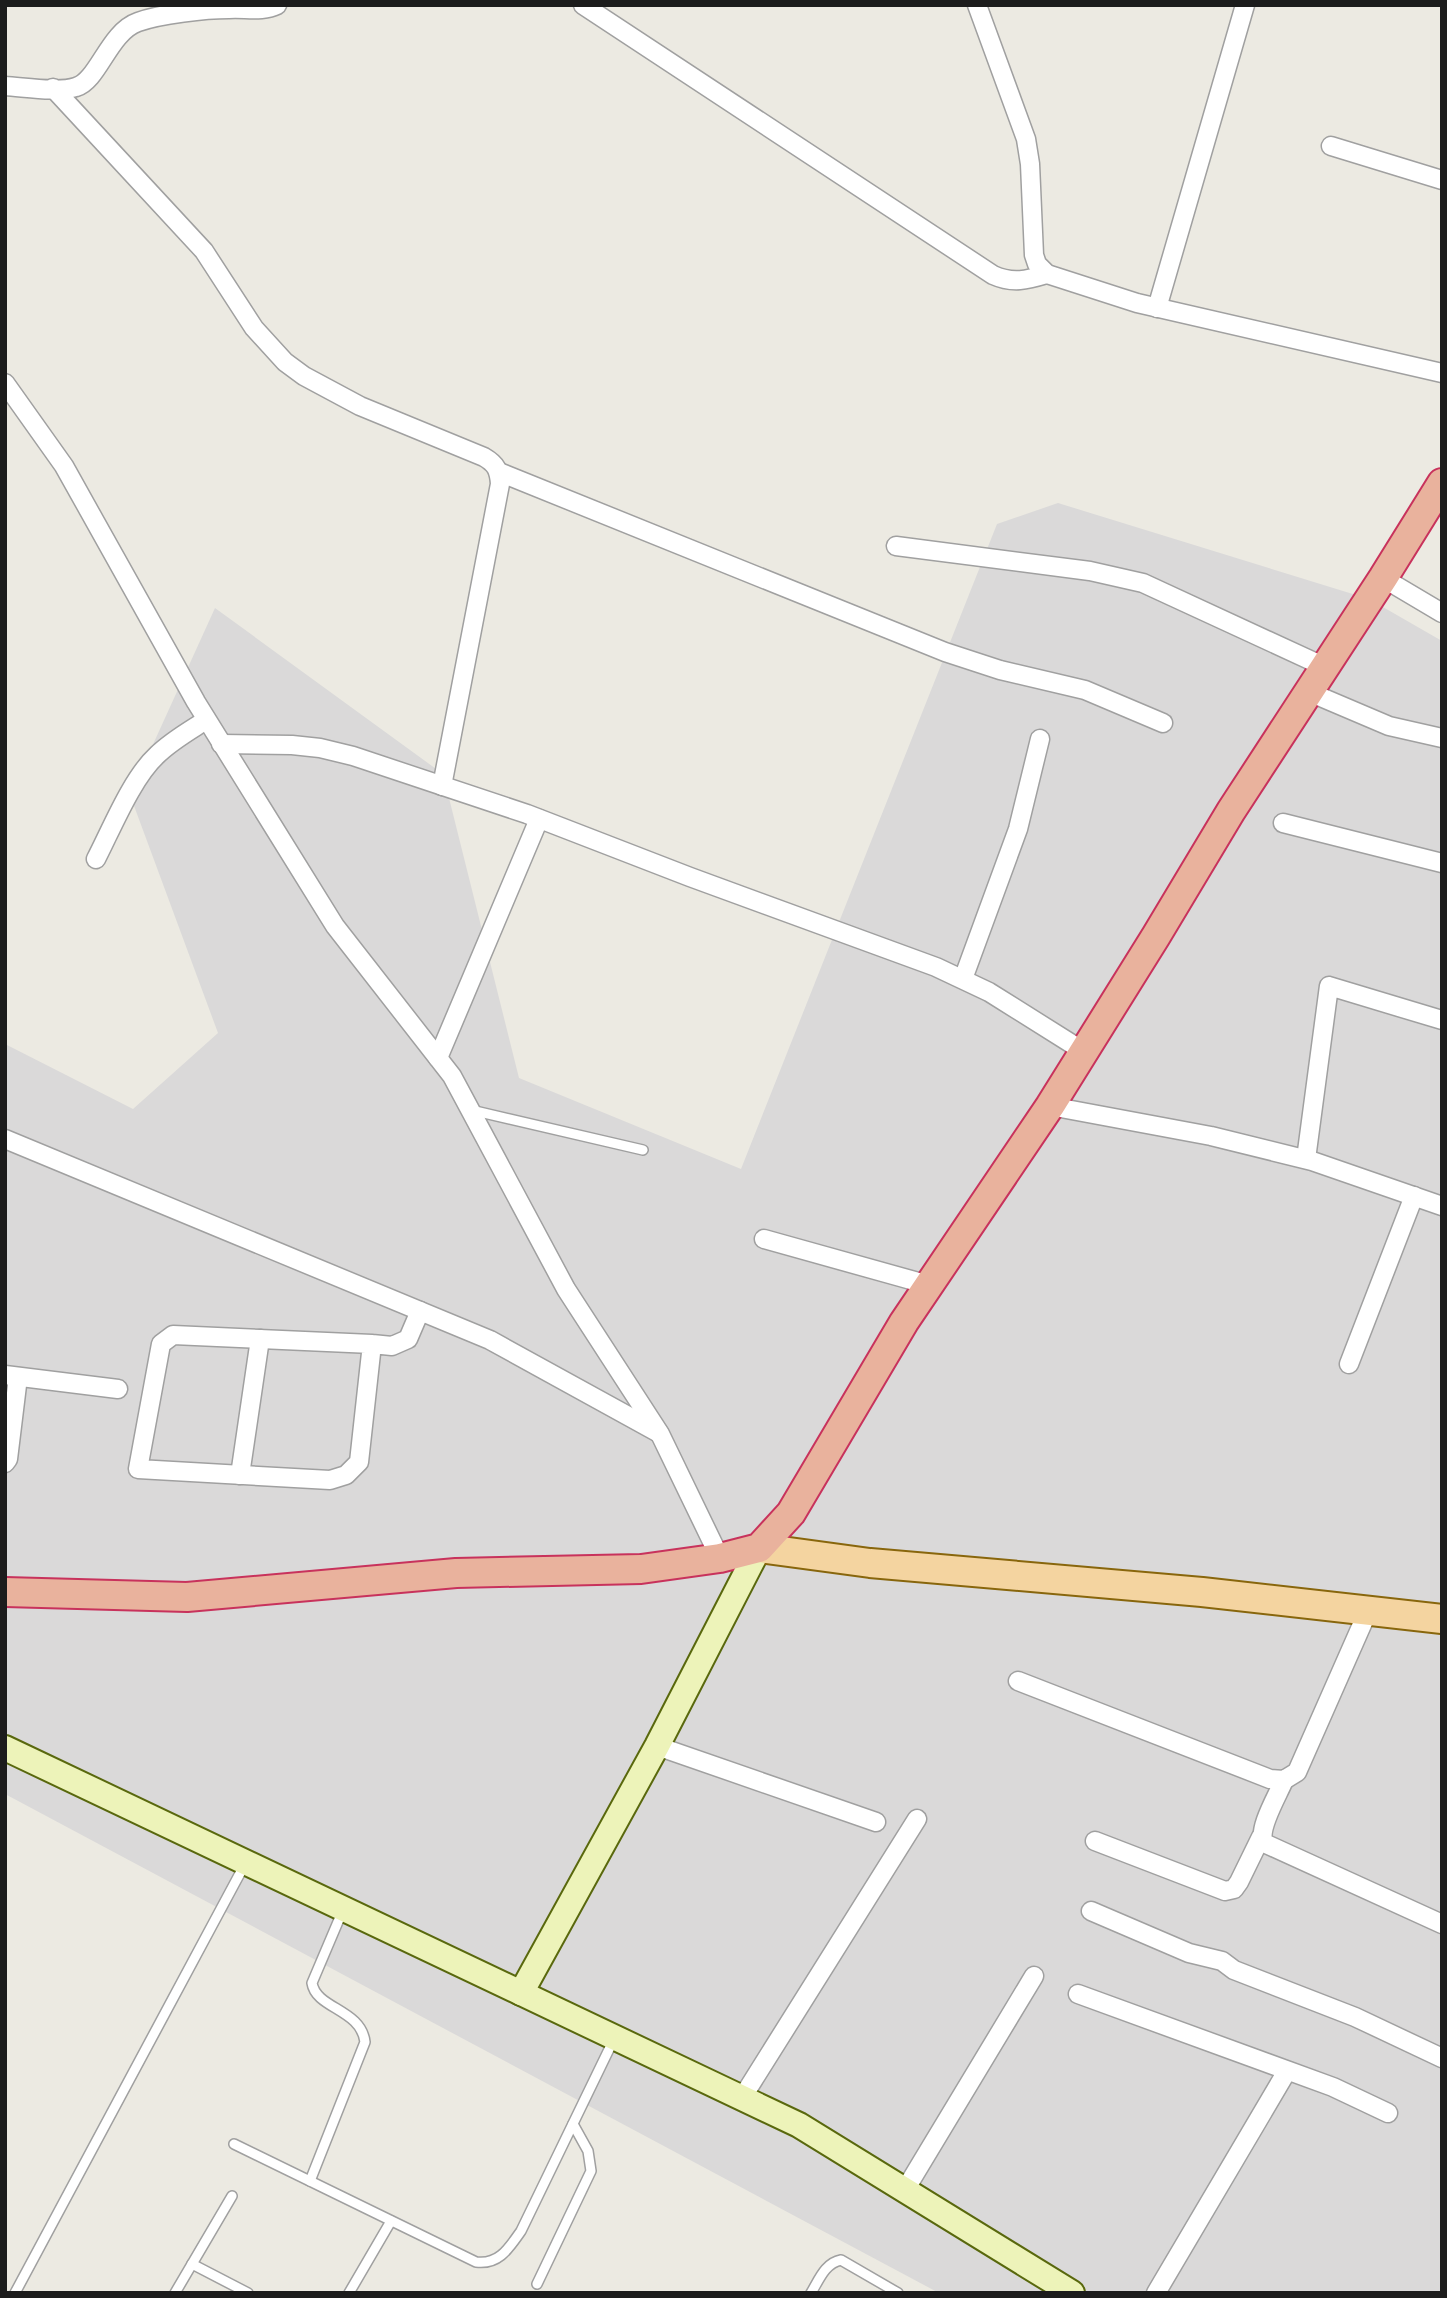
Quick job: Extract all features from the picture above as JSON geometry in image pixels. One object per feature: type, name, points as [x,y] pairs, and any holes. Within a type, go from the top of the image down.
[{"type":"highway","points":[[5,1592],[187,1597],[456,1573],[641,1570],[720,1558],[759,1548],[791,1513],[904,1322],[1050,1106],[1231,811],[1442,483]]},
{"type":"main road","points":[[522,1993],[657,1746],[759,1548],[870,1563],[1202,1592],[1442,1619]]},
{"type":"main road","points":[[5,1748],[799,2124],[1072,2293]]},
{"type":"street","points":[[5,86],[75,88],[81,85],[119,35],[139,21],[209,10],[263,9],[278,5]]},
{"type":"street","points":[[583,5],[993,275],[1015,282],[1047,274]]},
{"type":"street","points":[[977,5],[1026,139],[1030,164],[1034,255],[1037,264],[1047,274],[1157,308],[1442,373]]},
{"type":"street","points":[[1157,308],[1245,5]]},
{"type":"street","points":[[53,88],[204,251],[254,328],[285,362],[304,376],[360,407],[484,457],[493,463],[499,472],[500,484],[442,786]]},
{"type":"street","points":[[1331,146],[1442,180]]},
{"type":"street","points":[[5,383],[64,466],[206,720],[335,926],[452,1076],[566,1289],[660,1434],[720,1558]]},
{"type":"street","points":[[499,472],[945,652],[1000,670],[1085,690],[1164,723]]},
{"type":"street","points":[[896,545],[1090,571],[1143,583],[1325,667]]},
{"type":"street","points":[[1383,578],[1442,612]]},
{"type":"street","points":[[1309,692],[1389,726],[1442,738]]},
{"type":"street","points":[[96,859],[141,772],[172,741],[206,720]]},
{"type":"street","points":[[963,979],[1015,838],[1040,739]]},
{"type":"street","points":[[221,744],[320,748],[353,756],[539,819],[936,967],[989,992],[1083,1051]]},
{"type":"street","points":[[438,1058],[539,819]]},
{"type":"street","points":[[1283,822],[1442,863]]},
{"type":"street","points":[[1306,1160],[1329,986],[1442,1020]]},
{"type":"street","points":[[1050,1106],[1211,1136],[1306,1160],[1442,1206]]},
{"type":"street","points":[[5,1139],[489,1339],[660,1434]]},
{"type":"street","points":[[1349,1364],[1414,1196]]},
{"type":"street","points":[[764,1239],[929,1285]]},
{"type":"street","points":[[372,1345],[359,1462],[346,1475],[330,1480],[138,1469],[161,1343],[173,1335],[392,1346],[408,1339],[420,1311]]},
{"type":"street","points":[[240,1475],[260,1339]]},
{"type":"street","points":[[5,1463],[8,1459],[12,1376],[118,1389]]},
{"type":"street","points":[[1095,1841],[1225,1891],[1234,1889],[1261,1837],[1262,1828],[1284,1780],[1297,1772],[1368,1611]]},
{"type":"street","points":[[1018,1681],[1270,1779],[1284,1780]]},
{"type":"street","points":[[657,1746],[876,1822]]},
{"type":"street","points":[[742,2098],[917,1819]]},
{"type":"street","points":[[1261,1837],[1269,1846],[1442,1924]]},
{"type":"street","points":[[1091,1911],[1189,1953],[1222,1961],[1234,1970],[1355,2017],[1442,2058]]},
{"type":"street","points":[[905,2190],[1034,1976]]},
{"type":"street","points":[[1078,1994],[1333,2087],[1388,2113]]},
{"type":"street","points":[[1156,2293],[1287,2071]]},
{"type":"lane","points":[[470,1109],[643,1150]]},
{"type":"lane","points":[[15,2293],[246,1862]]},
{"type":"lane","points":[[310,2181],[365,2042],[358,2023],[313,1990],[312,1983],[344,1909]]},
{"type":"lane","points":[[234,2144],[475,2262],[486,2263],[496,2260],[508,2250],[522,2231],[614,2037]]},
{"type":"lane","points":[[537,2284],[591,2171],[588,2151],[573,2124]]},
{"type":"lane","points":[[175,2293],[232,2196]]},
{"type":"lane","points":[[349,2293],[391,2221]]},
{"type":"lane","points":[[811,2293],[826,2268],[841,2260],[898,2293]]},
{"type":"lane","points":[[192,2264],[248,2293]]},
{"type":"shaded area","points":[[1058,503],[1369,599],[1442,641],[1442,2293],[939,2293],[5,1794],[5,1044],[133,1109],[218,1033],[130,795],[215,608],[443,774],[519,1078],[741,1169],[997,524]]}]
